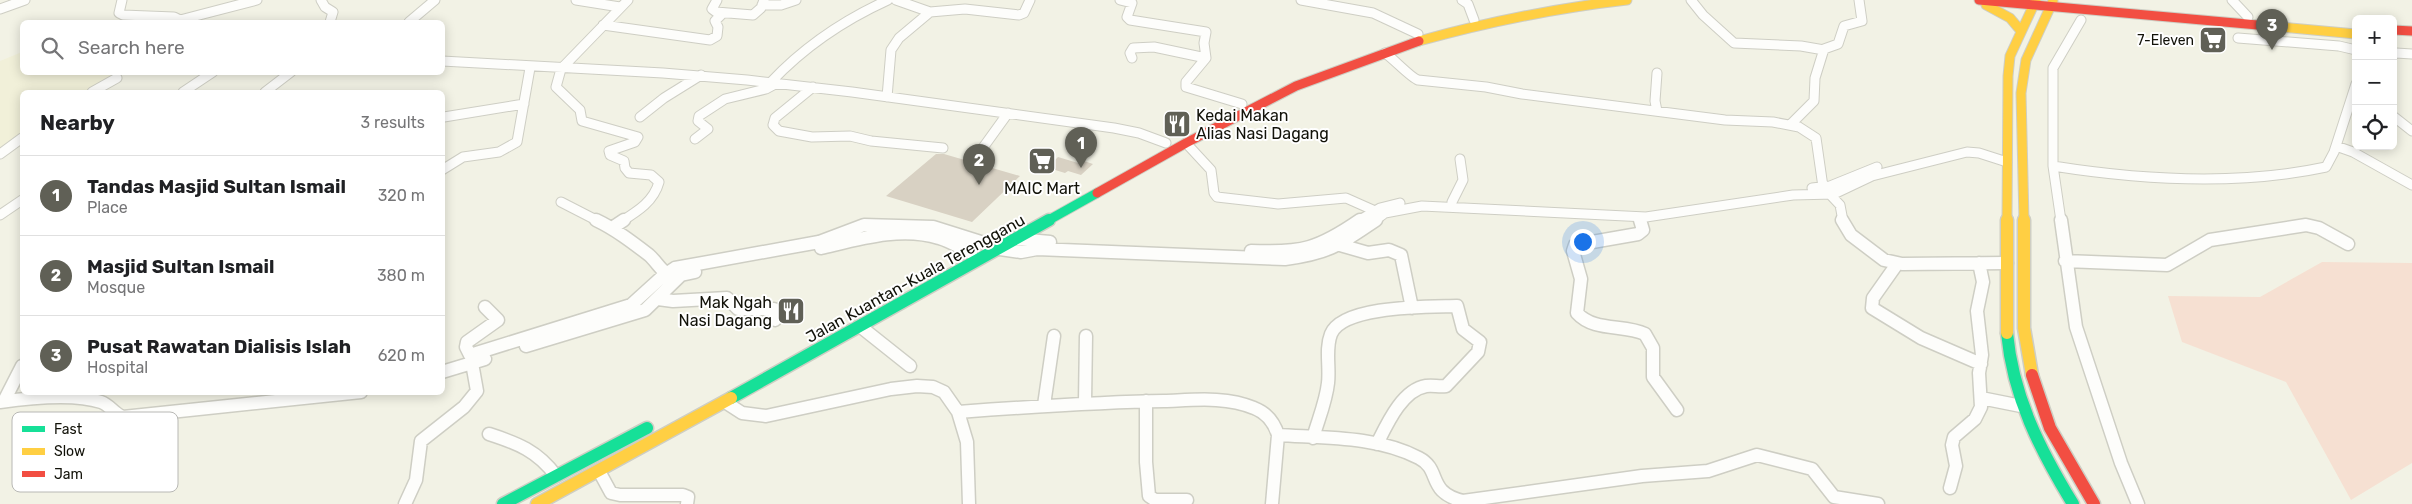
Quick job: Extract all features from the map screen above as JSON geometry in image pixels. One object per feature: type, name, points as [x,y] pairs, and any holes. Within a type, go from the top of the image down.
[{"type":"main road","name":"Jalan Kuantan-Kuala Terengganu","points":[[766,365],[988,244],[1166,143],[1292,80],[1378,47],[1418,34],[1474,20],[1576,0]]},
{"type":"main road","name":"Jalan Kuantan-Kuala Terengganu","points":[[538,504],[861,328],[1186,143],[1296,86],[1424,39],[1491,22],[1559,8],[1627,0]]},
{"type":"main road","points":[[1971,0],[2005,14],[2021,31]]},
{"type":"main road","points":[[1979,0],[2104,5],[2352,26]]},
{"type":"main road","points":[[2091,0],[2104,5]]},
{"type":"main road","points":[[2045,2],[2021,31],[2010,56],[2006,115],[2006,318],[2012,375],[2021,406],[2039,446],[2073,504]]},
{"type":"main road","points":[[2045,2],[2117,12],[2352,34]]},
{"type":"main road","points":[[2045,2],[2043,21],[2026,60],[2021,94],[2024,159],[2024,328],[2032,376],[2050,428],[2077,478],[2094,504]]},
{"type":"main road","points":[[2043,21],[2077,14],[2117,12]]},
{"type":"main road","points":[[2397,30],[2412,31]]},
{"type":"main road","points":[[2397,37],[2412,39]]},
{"type":"main road","points":[[503,504],[660,421]]},
{"type":"main road","points":[[607,449],[616,461]]},
{"type":"street","points":[[0,9],[25,0]]},
{"type":"street","points":[[122,0],[119,12],[123,15],[174,17],[180,20]]},
{"type":"street","points":[[186,20],[257,0]]},
{"type":"street","points":[[321,0],[333,12],[331,20]]},
{"type":"street","points":[[411,20],[435,0]]},
{"type":"street","points":[[576,0],[620,7]]},
{"type":"street","points":[[612,228],[650,198],[658,189],[659,182],[651,175],[630,173],[625,168],[624,161],[609,154],[635,142],[638,137],[582,121],[580,110],[556,86],[561,69],[628,0]]},
{"type":"street","points":[[717,0],[712,10],[753,16],[763,3],[782,5],[796,0]]},
{"type":"street","points":[[695,139],[708,129],[698,121],[699,116],[725,99],[766,89],[770,82],[795,57],[860,13],[888,0]]},
{"type":"street","points":[[896,0],[930,12],[965,9],[1020,15],[1024,13],[1030,0]]},
{"type":"street","points":[[1120,0],[1132,4],[1127,17],[1130,20],[1206,32],[1204,43],[1206,58],[1186,82],[1186,87],[1242,104]]},
{"type":"street","points":[[1301,0],[1380,15],[1418,34]]},
{"type":"street","points":[[1462,0],[1468,4],[1474,20]]},
{"type":"street","points":[[1691,0],[1703,15],[1734,43],[1801,46],[1824,50]]},
{"type":"street","points":[[1791,124],[1814,101],[1815,78],[1826,47],[1838,44],[1840,28],[1843,24],[1862,21],[1859,0]]},
{"type":"street","points":[[2232,0],[2248,17]]},
{"type":"street","points":[[887,97],[891,50],[900,38],[930,12]]},
{"type":"street","points":[[603,26],[710,40],[717,36],[718,26],[715,21],[723,13]]},
{"type":"street","points":[[2081,20],[2053,68],[2053,166],[2065,261],[2076,327],[2118,455],[2138,504]]},
{"type":"street","points":[[2238,38],[2339,46],[2352,49]]},
{"type":"street","points":[[1132,58],[1130,53],[1133,48],[1150,47],[1206,58]]},
{"type":"street","points":[[2397,53],[2412,54]]},
{"type":"street","points":[[1385,54],[1418,80],[1476,86],[1639,109],[1656,106],[1725,120],[1791,124],[1808,130],[1816,138],[1826,191],[1840,205],[1843,224],[1851,235],[1884,260],[1897,264],[2007,263]]},
{"type":"street","points":[[445,60],[530,68],[701,75],[770,82],[1129,131],[1166,143]]},
{"type":"street","points":[[445,168],[459,159],[514,146],[517,142],[530,68]]},
{"type":"street","points":[[1656,106],[1657,73]]},
{"type":"street","points":[[186,90],[208,75]]},
{"type":"street","points":[[268,90],[288,75]]},
{"type":"street","points":[[640,117],[664,98],[701,75]]},
{"type":"street","points":[[96,90],[117,78]]},
{"type":"street","points":[[813,87],[775,118],[774,125],[779,131],[812,137],[850,136],[871,141],[944,148]]},
{"type":"street","points":[[2053,166],[2140,177],[2219,178],[2273,174],[2326,167],[2336,146],[2352,96]]},
{"type":"street","points":[[445,117],[524,104]]},
{"type":"street","points":[[977,156],[1008,114]]},
{"type":"street","points":[[2397,119],[2411,130]]},
{"type":"street","points":[[3,152],[20,139]]},
{"type":"street","points":[[1186,143],[1211,170],[1214,193],[1217,197],[1278,204],[1346,198],[1373,210]]},
{"type":"street","points":[[2336,146],[2353,152],[2412,185]]},
{"type":"street","points":[[3,152],[20,151]]},
{"type":"street","points":[[1017,239],[1033,242],[1281,250],[1322,244],[1383,205],[1420,200],[1640,211],[1778,191],[1839,192],[1872,176],[1967,152],[2007,158]]},
{"type":"street","points":[[1452,202],[1463,180],[1460,158]]},
{"type":"street","points":[[1000,249],[1021,252],[1037,250],[1121,251],[1285,259],[1314,255],[1340,245],[1385,213],[1422,206],[1639,218],[1826,191]]},
{"type":"street","points":[[561,202],[612,228],[651,257],[665,274],[677,278]]},
{"type":"street","points":[[0,215],[20,203]]},
{"type":"street","points":[[1639,218],[1643,230],[1638,234],[1579,243],[1575,246],[1573,251],[1581,280],[1577,313],[1591,323],[1639,330],[1648,334],[1652,339],[1656,358],[1654,377],[1677,410]]},
{"type":"street","points":[[2065,261],[2100,264],[2167,265],[2210,240],[2306,224],[2319,228],[2348,244]]},
{"type":"street","points":[[485,307],[498,320],[468,342],[466,346],[470,355],[631,305],[674,268],[819,242],[864,225],[934,227],[988,244]]},
{"type":"street","points":[[445,371],[645,310],[677,278],[686,273],[800,252],[877,234],[931,236],[946,240],[971,253]]},
{"type":"street","points":[[1340,245],[1368,253],[1387,249],[1399,252],[1402,255],[1412,308]]},
{"type":"street","points":[[1950,488],[1956,466],[1952,445],[1954,437],[1975,419],[1981,407],[1979,373],[1982,356],[1977,312],[1983,282],[1979,263]]},
{"type":"street","points":[[1897,264],[1873,298],[1872,308],[1921,338],[1950,349],[1980,364]]},
{"type":"street","points":[[658,299],[673,301],[727,298],[738,309],[774,309],[776,320]]},
{"type":"street","points":[[1313,438],[1328,383],[1328,361],[1334,328],[1338,324],[1369,312],[1457,306],[1461,326],[1478,338],[1480,348],[1446,386],[1426,386],[1414,391],[1391,416],[1377,444]]},
{"type":"street","points":[[861,328],[910,366]]},
{"type":"street","points":[[1044,405],[1054,336]]},
{"type":"street","points":[[1085,402],[1086,336]]},
{"type":"street","points":[[405,504],[416,480],[421,441],[464,408],[477,391],[472,363]]},
{"type":"street","points":[[2,401],[20,370]]},
{"type":"street","points":[[725,402],[742,413],[766,416],[891,389],[918,386],[933,387],[944,392],[958,412],[967,442],[969,504]]},
{"type":"street","points":[[171,412],[332,395]]},
{"type":"street","points":[[1981,398],[2021,406]]},
{"type":"street","points":[[2,401],[96,400],[103,402],[113,412]]},
{"type":"street","points":[[958,412],[1085,402],[1205,400],[1240,402],[1272,418],[1276,424],[1278,435],[1272,504]]},
{"type":"street","points":[[1146,401],[1147,491],[1151,499],[1155,500],[1188,500]]},
{"type":"street","points":[[489,434],[536,452],[547,461],[556,476]]},
{"type":"street","points":[[1278,435],[1377,444],[1420,458],[1429,468],[1438,488],[1445,496],[1463,501],[1642,476],[1708,472],[1757,455],[1812,469],[1836,500],[1878,504]]},
{"type":"street","points":[[599,470],[611,493],[620,495],[683,495],[688,497],[687,504]]},
{"type":"shaded area","points":[[20,53],[20,75],[119,75],[93,90],[20,90],[20,137],[0,151],[0,61]]},
{"type":"shaded area","points":[[2322,262],[2412,263],[2412,463],[2351,500],[2286,382],[2182,342],[2168,296],[2260,297]]},
{"type":"building","points":[[936,154],[944,154],[1020,176],[972,222],[886,196]]},
{"type":"building","points":[[1038,154],[1055,160],[1058,157],[1078,163],[1081,160],[1093,164],[1081,175],[1068,171],[1065,173],[1029,162]]},
{"type":"traffic: fast","points":[[731,398],[1097,193]]},
{"type":"traffic: fast","points":[[2007,333],[2009,356],[2020,401],[2038,443],[2073,504]]},
{"type":"traffic: fast","points":[[503,504],[647,428]]},
{"type":"traffic: slow","points":[[1419,41],[1458,30],[1559,8],[1627,0]]},
{"type":"traffic: slow","points":[[2007,333],[2008,76],[2010,56],[2036,0]]},
{"type":"traffic: slow","points":[[2032,375],[2024,328],[2024,159],[2021,93],[2026,60],[2053,1]]},
{"type":"traffic: slow","points":[[1986,5],[2010,18],[2021,31]]},
{"type":"traffic: slow","points":[[2269,26],[2352,34]]},
{"type":"traffic: slow","points":[[537,504],[731,398]]},
{"type":"traffic: jam","points":[[1979,0],[2269,26]]},
{"type":"traffic: jam","points":[[2397,30],[2412,31]]},
{"type":"traffic: jam","points":[[1097,193],[1186,143],[1296,86],[1419,41]]},
{"type":"traffic: jam","points":[[2032,375],[2050,428],[2094,504]]},
{"type":"place","name":"7-Eleven","points":[[2213,40]]},
{"type":"place","name":"Pusat Rawatan Dialisis Islah","points":[[2272,50]]},
{"type":"place","name":"Kedai Makan Alias Nasi Dagang","points":[[1177,124]]},
{"type":"place","name":"MAIC Mart","points":[[1042,161]]},
{"type":"place","name":"Tandas Masjid Sultan Ismail","points":[[1081,168]]},
{"type":"place","name":"Masjid Sultan Ismail","points":[[979,185]]},
{"type":"place","name":"Mak Ngah Nasi Dagang","points":[[791,311]]}]
